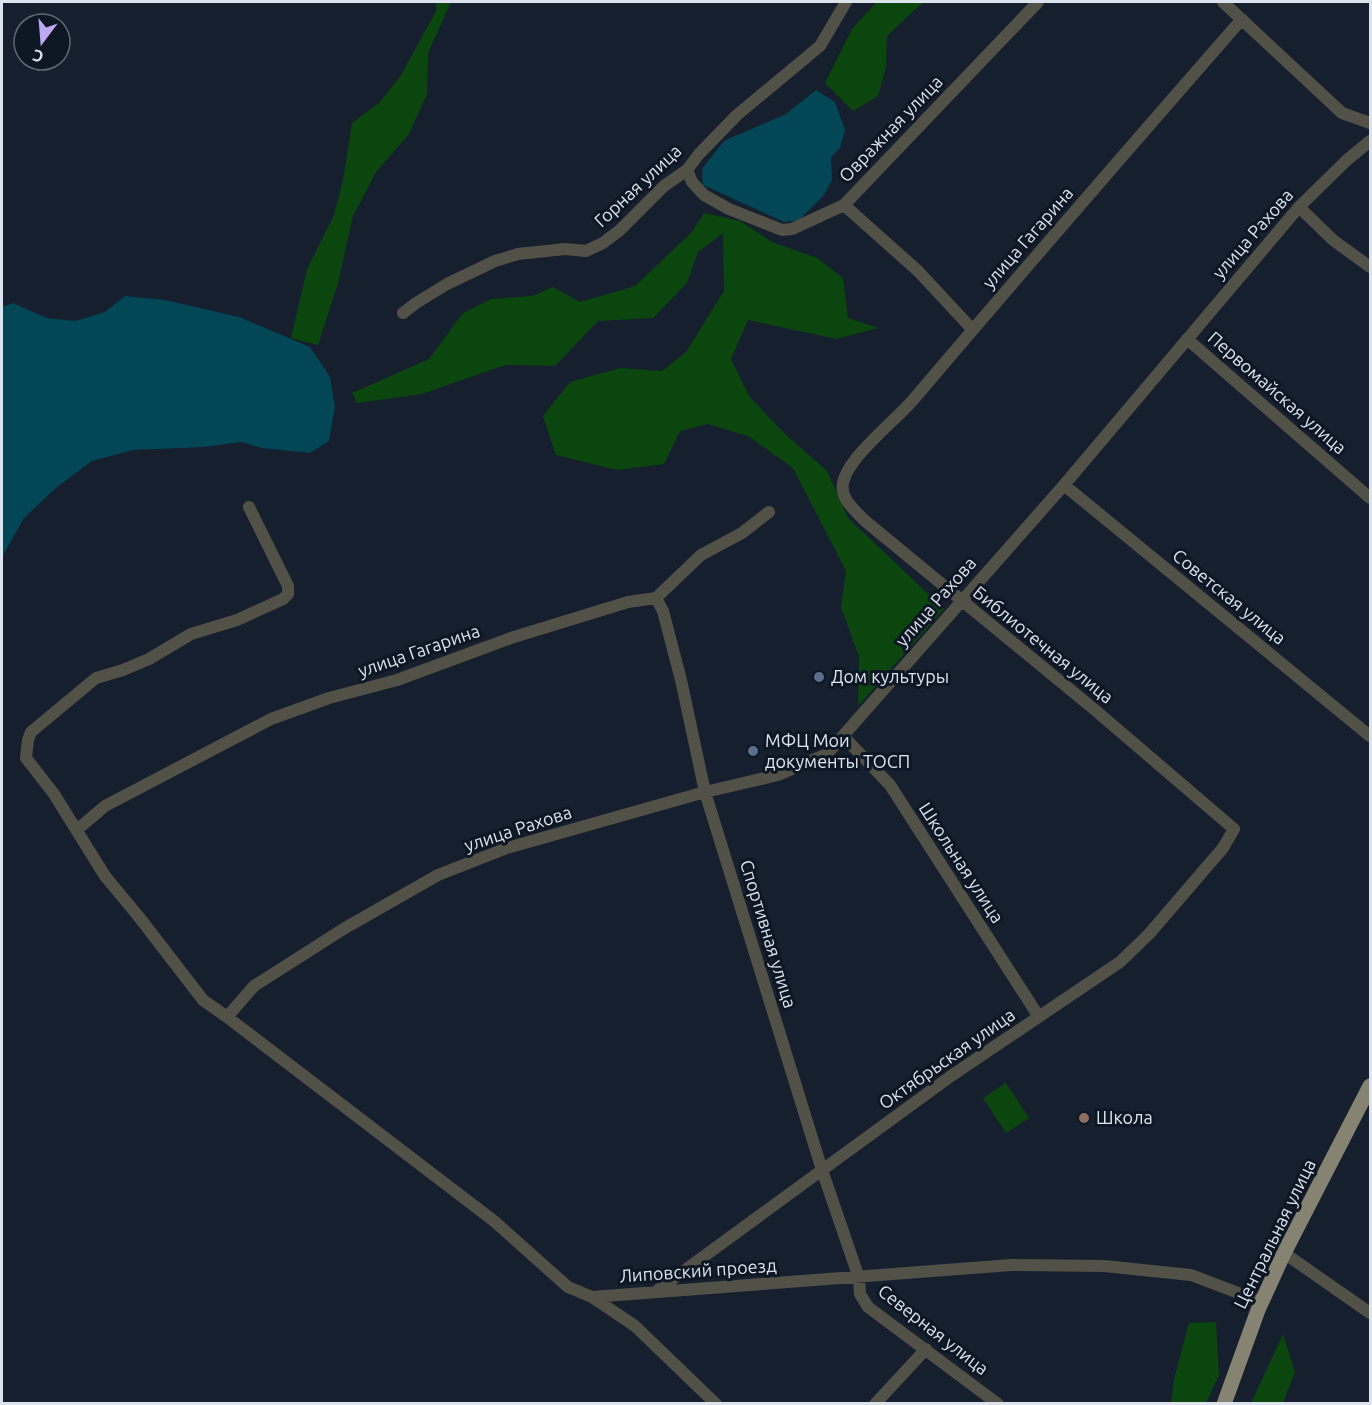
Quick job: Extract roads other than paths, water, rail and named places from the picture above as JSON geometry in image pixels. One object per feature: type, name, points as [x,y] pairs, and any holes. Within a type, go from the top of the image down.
[{"type":"main road","name":"Центральная улица","points":[[1224,1404],[1262,1302],[1284,1253],[1371,1086]]},
{"type":"street","name":"Горная улица","points":[[403,313],[447,284],[495,261],[518,254],[536,252],[565,249],[586,251],[603,243],[620,230],[664,186],[687,170],[699,154],[737,115],[820,46],[846,2]]},
{"type":"street","name":"Овражная улица","points":[[972,329],[918,271],[844,205],[1038,2]]},
{"type":"street","points":[[1223,2],[1342,113],[1371,123]]},
{"type":"street","name":"улица Гагарина","points":[[843,481],[854,460],[910,403],[1242,19]]},
{"type":"street","name":"улица Рахова","points":[[227,1017],[254,986],[345,928],[438,875],[507,848],[705,792],[778,775],[828,754],[1064,485],[1299,207],[1347,160],[1371,141]]},
{"type":"street","points":[[687,170],[692,182],[704,195],[729,209],[783,230],[792,229],[844,205]]},
{"type":"street","points":[[1299,207],[1333,240],[1371,267]]},
{"type":"street","name":"Первомайская улица","points":[[1187,339],[1371,498]]},
{"type":"street","name":"Библиотечная улица","points":[[843,481],[846,501],[858,514],[1095,710],[1234,829]]},
{"type":"street","name":"Советская улица","points":[[1064,485],[1371,736]]},
{"type":"street","name":"Липовский проезд","points":[[249,507],[288,586],[288,594],[283,599],[237,620],[191,634],[149,659],[96,678],[31,732],[26,758],[54,794],[105,876],[203,1000],[494,1221],[568,1287],[592,1297],[1011,1265],[1104,1266],[1191,1275],[1262,1302]]},
{"type":"street","points":[[656,598],[701,555],[742,533],[770,512]]},
{"type":"street","name":"улица Гагарина","points":[[78,830],[105,806],[271,719],[329,698],[397,680],[535,631],[628,602],[656,598]]},
{"type":"street","name":"Спортивная улица","points":[[656,598],[663,611],[681,681],[705,792],[822,1170],[860,1278]]},
{"type":"street","name":"Школьная улица","points":[[843,736],[890,785],[1039,1017]]},
{"type":"street","name":"Октябрьская улица","points":[[655,1292],[951,1076],[1119,962],[1137,945],[1223,848],[1234,829]]},
{"type":"street","points":[[1284,1253],[1371,1313]]},
{"type":"street","name":"Северная улица","points":[[860,1278],[860,1294],[868,1307],[926,1348],[998,1404]]},
{"type":"street","points":[[592,1297],[635,1326],[716,1404]]},
{"type":"street","points":[[875,1404],[926,1348]]},
{"type":"water","points":[[816,90],[835,102],[845,130],[840,148],[831,157],[832,180],[824,195],[799,220],[784,222],[703,185],[702,169],[724,141],[786,114]]},
{"type":"water","points":[[125,296],[165,300],[239,317],[310,347],[330,377],[335,407],[329,441],[310,453],[262,448],[241,442],[204,447],[133,450],[92,461],[57,487],[24,518],[2,557],[2,307],[13,303],[47,318],[75,321],[105,312]]},
{"type":"place","name":"Дом культуры","points":[[819,677]]},
{"type":"place","name":"МФЦ Мои документы ТОСП","points":[[753,751]]},
{"type":"place","name":"Школа","points":[[1084,1118]]}]
